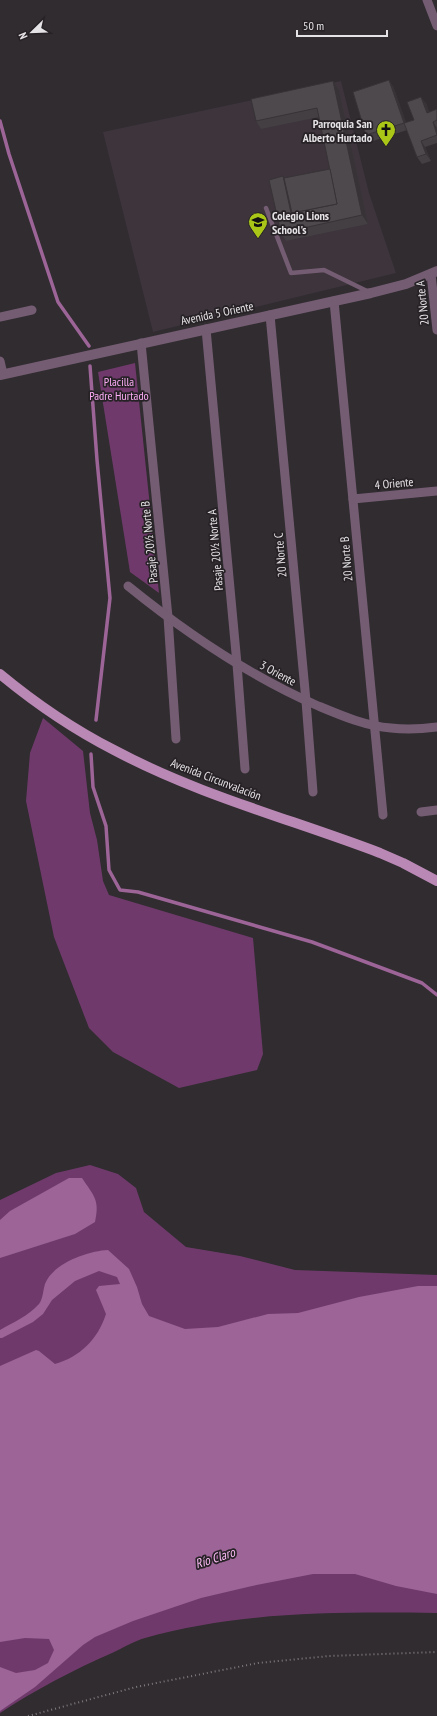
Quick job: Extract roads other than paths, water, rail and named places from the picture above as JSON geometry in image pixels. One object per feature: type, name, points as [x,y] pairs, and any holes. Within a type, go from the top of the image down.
[{"type":"main road","name":"Avenida Circunvalación","points":[[0,674],[65,722],[115,751],[206,791],[380,853],[437,881]]},
{"type":"street","points":[[427,0],[437,26]]},
{"type":"street","name":"Avenida 5 Oriente","points":[[1,374],[371,293],[406,284],[434,273]]},
{"type":"street","name":"20 Norte A","points":[[434,273],[437,330]]},
{"type":"street","name":"20 Norte B","points":[[334,301],[383,815]]},
{"type":"street","points":[[0,317],[32,310]]},
{"type":"street","name":"20 Norte C","points":[[270,315],[313,792]]},
{"type":"street","name":"Pasaje 20½ Norte A","points":[[206,329],[237,664],[245,769]]},
{"type":"street","name":"Pasaje 20½ Norte B","points":[[141,343],[168,617],[176,739]]},
{"type":"street","points":[[0,361],[1,374]]},
{"type":"street","name":"4 Oriente","points":[[353,499],[437,491]]},
{"type":"street","name":"3 Oriente","points":[[128,586],[168,617],[237,664],[306,701],[331,712],[374,725],[407,729],[437,727]]},
{"type":"street","points":[[421,812],[437,810]]},
{"type":"lane","points":[[266,208],[291,273],[324,270],[371,293]]},
{"type":"water","points":[[69,1178],[82,1178],[93,1194],[97,1208],[95,1222],[75,1234],[0,1258],[0,1220],[10,1211]]},
{"type":"water","name":"Río Claro","points":[[108,1250],[129,1269],[137,1287],[142,1304],[149,1316],[185,1329],[218,1327],[268,1314],[298,1313],[359,1297],[418,1286],[437,1286],[437,1594],[396,1586],[355,1574],[313,1574],[201,1598],[133,1621],[95,1637],[83,1645],[35,1687],[0,1711],[0,1667],[16,1673],[35,1670],[48,1663],[54,1650],[49,1639],[25,1638],[0,1642],[0,1366],[36,1350],[55,1364],[80,1352],[93,1339],[103,1323],[106,1314],[96,1290],[99,1286],[120,1284],[117,1277],[99,1271],[75,1281],[52,1300],[43,1314],[33,1322],[2,1338],[0,1338],[0,1330],[26,1315],[39,1304],[45,1284],[49,1277],[63,1264],[81,1256]]},
{"type":"waterway","points":[[0,121],[9,154],[58,302],[89,346]]},
{"type":"waterway","points":[[90,366],[110,598],[96,720]]},
{"type":"waterway","points":[[91,754],[93,787],[106,826],[109,870],[120,890],[138,892],[312,942],[422,983],[437,995]]},
{"type":"place","name":"Parroquia San Alberto Hurtado","points":[[386,147]]},
{"type":"place","name":"Colegio Lions School's","points":[[258,239]]},
{"type":"park label","name":"Placilla Padre Hurtado","points":[[119,388]]}]
